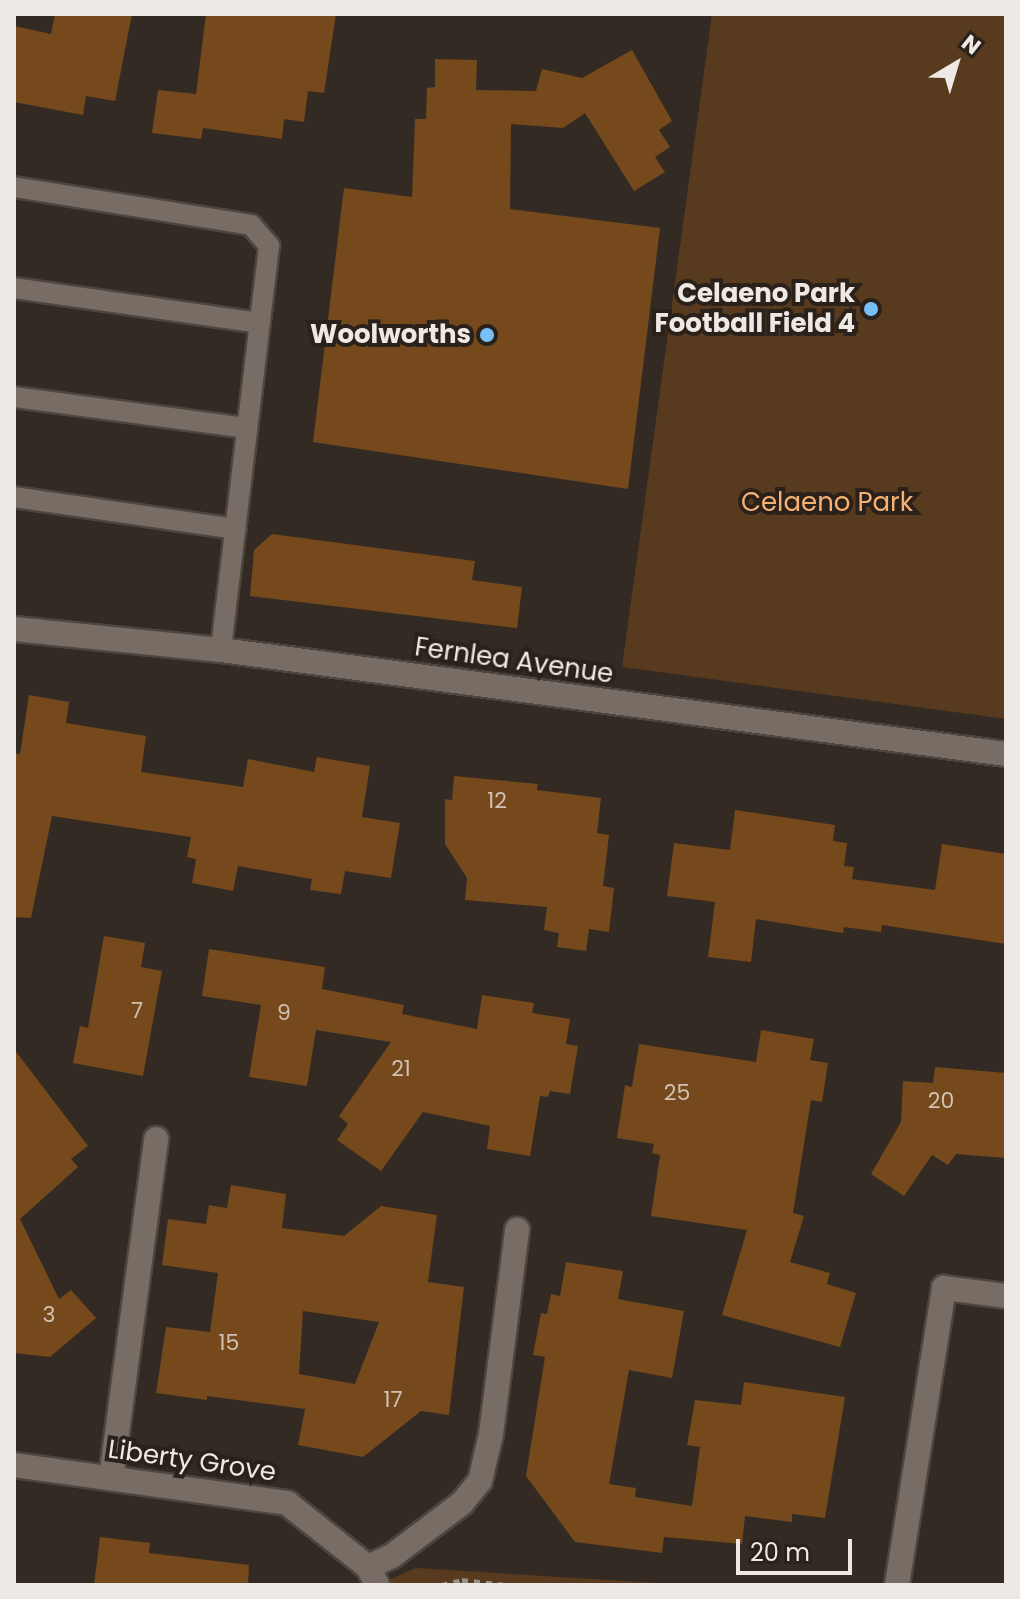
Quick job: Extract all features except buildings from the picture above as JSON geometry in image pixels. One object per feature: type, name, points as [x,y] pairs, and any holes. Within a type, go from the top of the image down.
[{"type":"street","name":"Fernlea Avenue","points":[[14,629],[221,650],[1006,754]]},
{"type":"street","points":[[111,1478],[156,1139]]},
{"type":"street","points":[[373,1576],[392,1556],[462,1503],[480,1481],[491,1434],[517,1230]]},
{"type":"street","points":[[897,1585],[944,1288],[1006,1296]]},
{"type":"street","name":"Liberty Grove","points":[[14,1465],[287,1503],[373,1576]]},
{"type":"lane","points":[[14,187],[251,225],[262,234],[270,253],[221,650]]},
{"type":"lane","points":[[14,288],[260,323]]},
{"type":"lane","points":[[14,397],[247,428]]},
{"type":"lane","points":[[14,497],[236,529]]},
{"type":"path","points":[[442,1585],[462,1580],[506,1585]]},
{"type":"green space","name":"Celaeno Park","points":[[712,14],[1006,14],[1006,719],[622,667]]},
{"type":"green space","points":[[416,1568],[690,1585],[377,1585]]},
{"type":"place","name":"Celaeno Park Football Field 4","points":[[871,309]]},
{"type":"place","name":"Woolworths","points":[[487,335]]}]
